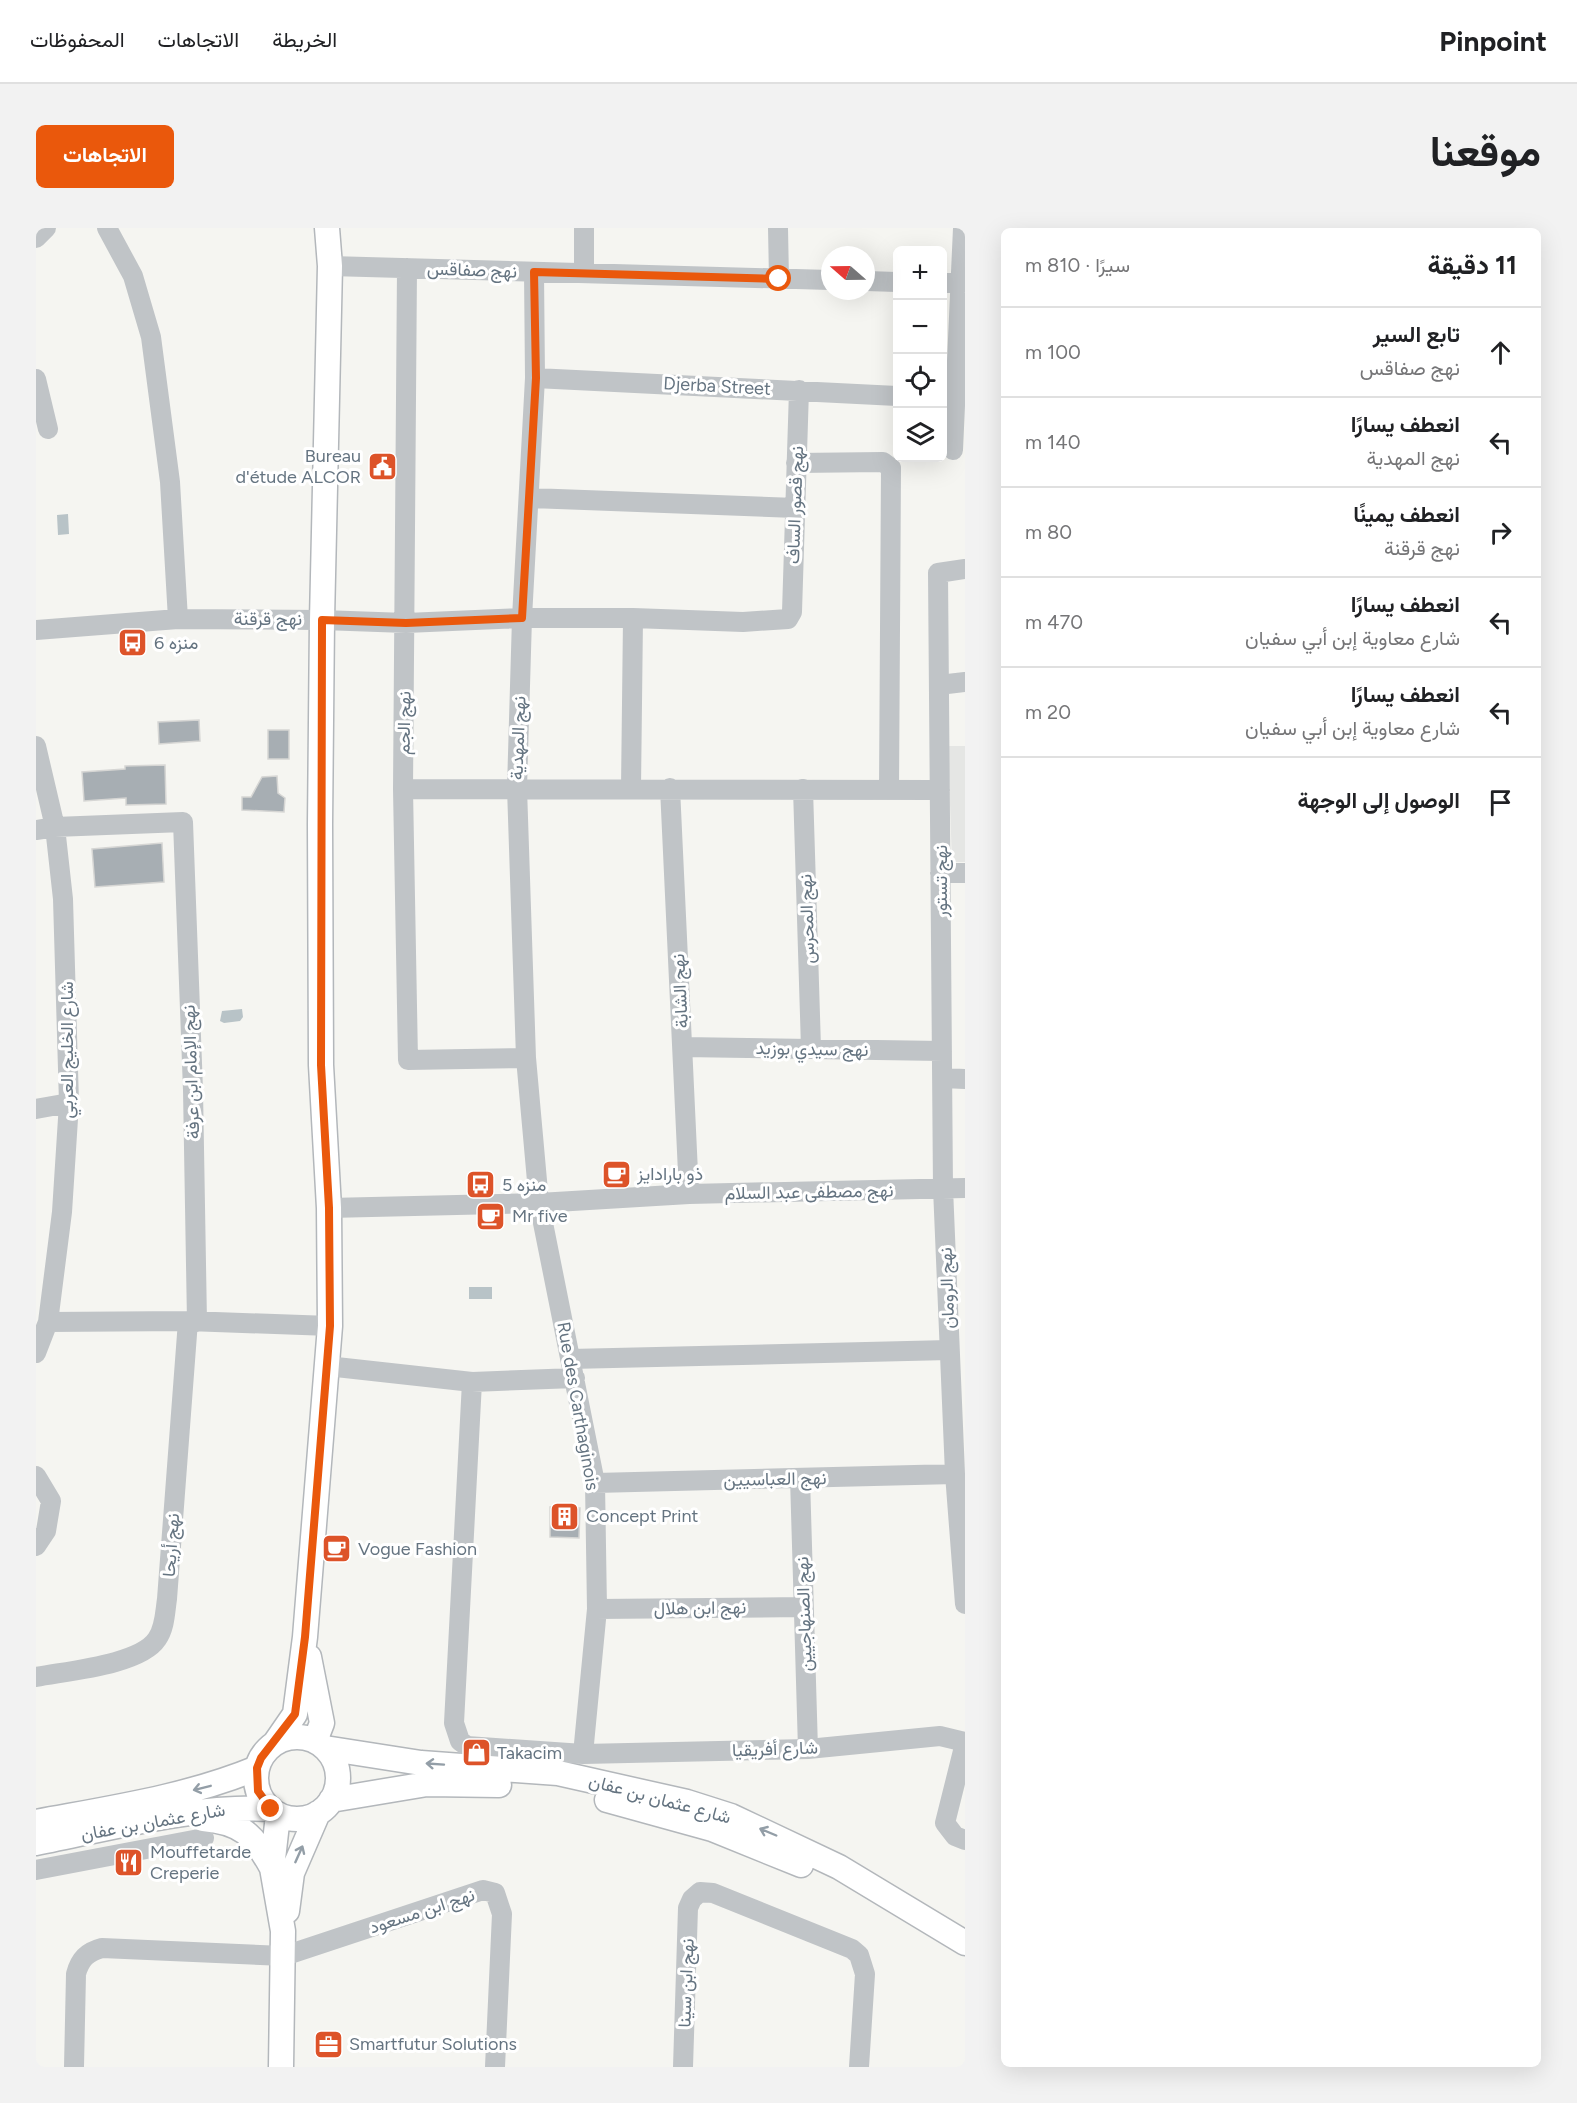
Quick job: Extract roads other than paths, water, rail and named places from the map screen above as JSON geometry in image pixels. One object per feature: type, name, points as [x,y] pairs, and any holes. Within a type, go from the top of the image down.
[{"type":"main road","points":[[325,1806],[305,1818],[291,1818],[275,1812],[258,1791],[257,1768],[261,1758],[275,1743],[295,1714],[305,1637],[330,1326],[329,1208],[321,1054],[322,620],[330,266],[327,228]]},
{"type":"main road","points":[[305,1637],[322,1723],[320,1744]]},
{"type":"main road","points":[[275,1743],[295,1737],[320,1744],[337,1767],[336,1790],[325,1806],[292,1873],[283,1931]]},
{"type":"main road","name":"شارع عثمان بن عفان","points":[[320,1744],[421,1763],[558,1773],[687,1802],[731,1816],[829,1861],[965,1943]]},
{"type":"main road","name":"شارع عثمان بن عفان","points":[[36,1822],[169,1797],[222,1783],[257,1768]]},
{"type":"main road","name":"شارع عثمان بن عفان","points":[[325,1806],[427,1784],[474,1782],[571,1792],[632,1805],[712,1829],[779,1855],[835,1881],[965,1962]]},
{"type":"main road","name":"شارع عثمان بن عفان","points":[[36,1843],[170,1816],[235,1808],[275,1812]]},
{"type":"main road","points":[[275,1812],[272,1868],[283,1931],[284,1956],[281,2067]]},
{"type":"main road","points":[[170,1816],[221,1820],[244,1830],[263,1852],[272,1868]]},
{"type":"street","points":[[36,238],[46,228]]},
{"type":"street","points":[[107,228],[133,276],[151,337],[171,482],[178,619]]},
{"type":"street","points":[[584,228],[584,274]]},
{"type":"street","points":[[778,228],[779,279]]},
{"type":"street","points":[[953,450],[949,398],[962,352],[963,228]]},
{"type":"street","name":"نهج صفاقس","points":[[330,266],[821,280]]},
{"type":"street","name":"نهج الجم","points":[[407,268],[404,789],[408,1060],[525,1058]]},
{"type":"street","name":"نهج المهدية","points":[[534,272],[536,378],[531,498],[522,618],[517,788],[525,1058],[539,1203]]},
{"type":"street","points":[[875,281],[893,282]]},
{"type":"street","points":[[947,283],[963,283]]},
{"type":"street","name":"Djerba Street","points":[[536,378],[893,396]]},
{"type":"street","points":[[36,379],[48,429]]},
{"type":"street","name":"نهج قصور الساف","points":[[788,619],[792,612],[799,390]]},
{"type":"street","points":[[796,463],[883,462],[891,468],[889,790]]},
{"type":"street","points":[[531,498],[795,508]]},
{"type":"street","name":"نهج تستور","points":[[943,1188],[938,573],[965,569]]},
{"type":"street","name":"نهج قرقنة","points":[[36,630],[178,619],[406,623],[522,618],[633,618],[743,622],[788,619]]},
{"type":"street","points":[[631,788],[633,618]]},
{"type":"street","points":[[939,685],[965,682]]},
{"type":"street","name":"شارع الخليج العربي","points":[[36,746],[45,828],[66,966],[69,1103],[62,1212],[48,1322],[36,1353]]},
{"type":"street","name":"نهج الشابة","points":[[670,788],[689,1194]]},
{"type":"street","points":[[404,789],[940,790]]},
{"type":"street","name":"نهج المحرس","points":[[803,789],[811,1048]]},
{"type":"street","name":"نهج الإمام ابن عرفة","points":[[45,828],[183,822],[193,1090],[193,1321]]},
{"type":"street","points":[[940,873],[965,873]]},
{"type":"street","name":"نهج سيدي بوزيد","points":[[683,1047],[942,1051]]},
{"type":"street","points":[[943,1078],[965,1079]]},
{"type":"street","points":[[36,1109],[69,1103]]},
{"type":"street","name":"نهج الرومان","points":[[943,1188],[955,1474],[964,1604]]},
{"type":"street","name":"نهج مصطفى عبد السلام","points":[[329,1208],[539,1203],[689,1194],[965,1188]]},
{"type":"street","name":"Rue des Carthaginois","points":[[539,1203],[595,1483],[597,1609],[583,1754]]},
{"type":"street","points":[[48,1322],[193,1321],[330,1326]]},
{"type":"street","name":"نهج أريحا","points":[[36,1677],[132,1657],[148,1649],[163,1628],[193,1321]]},
{"type":"street","points":[[327,1366],[472,1382],[572,1369],[949,1350]]},
{"type":"street","name":"شارع أفريقيا","points":[[472,1382],[456,1734],[467,1746],[583,1754],[807,1749],[930,1736],[965,1743]]},
{"type":"street","name":"نهج العباسيين","points":[[595,1483],[955,1474]]},
{"type":"street","points":[[36,1476],[51,1501],[46,1531],[36,1546]]},
{"type":"street","name":"نهج الصنهاجيين","points":[[800,1478],[807,1749]]},
{"type":"street","name":"نهج ابن هلال","points":[[597,1609],[803,1607]]},
{"type":"street","points":[[965,1743],[945,1823],[956,1836],[965,1840]]},
{"type":"street","points":[[36,1870],[204,1838]]},
{"type":"street","name":"نهج ابن مسعود","points":[[284,1956],[483,1890],[495,1893],[502,1914],[495,2067]]},
{"type":"street","name":"نهج ابن سينا","points":[[683,2067],[688,1908],[692,1899],[700,1892],[713,1893],[852,1949],[859,1955],[865,1974],[859,2067]]},
{"type":"street","points":[[74,2067],[76,1974],[79,1964],[93,1951],[102,1948],[284,1956]]},
{"type":"place","name":"Bureau d'étude ALCOR","points":[[382,466]]},
{"type":"place","name":"منزه 6","points":[[133,643]]},
{"type":"place","name":"ذو بارادايز","points":[[616,1174]]},
{"type":"place","name":"منزه 5","points":[[481,1185]]},
{"type":"place","name":"Mr five","points":[[491,1216]]},
{"type":"place","name":"Concept Print","points":[[565,1516]]},
{"type":"place","name":"Vogue Fashion","points":[[337,1549]]},
{"type":"place","name":"Takacim","points":[[476,1753]]},
{"type":"place","name":"Mouffetarde Creperie","points":[[129,1862]]},
{"type":"place","name":"Smartfutur Solutions","points":[[328,2044]]}]
